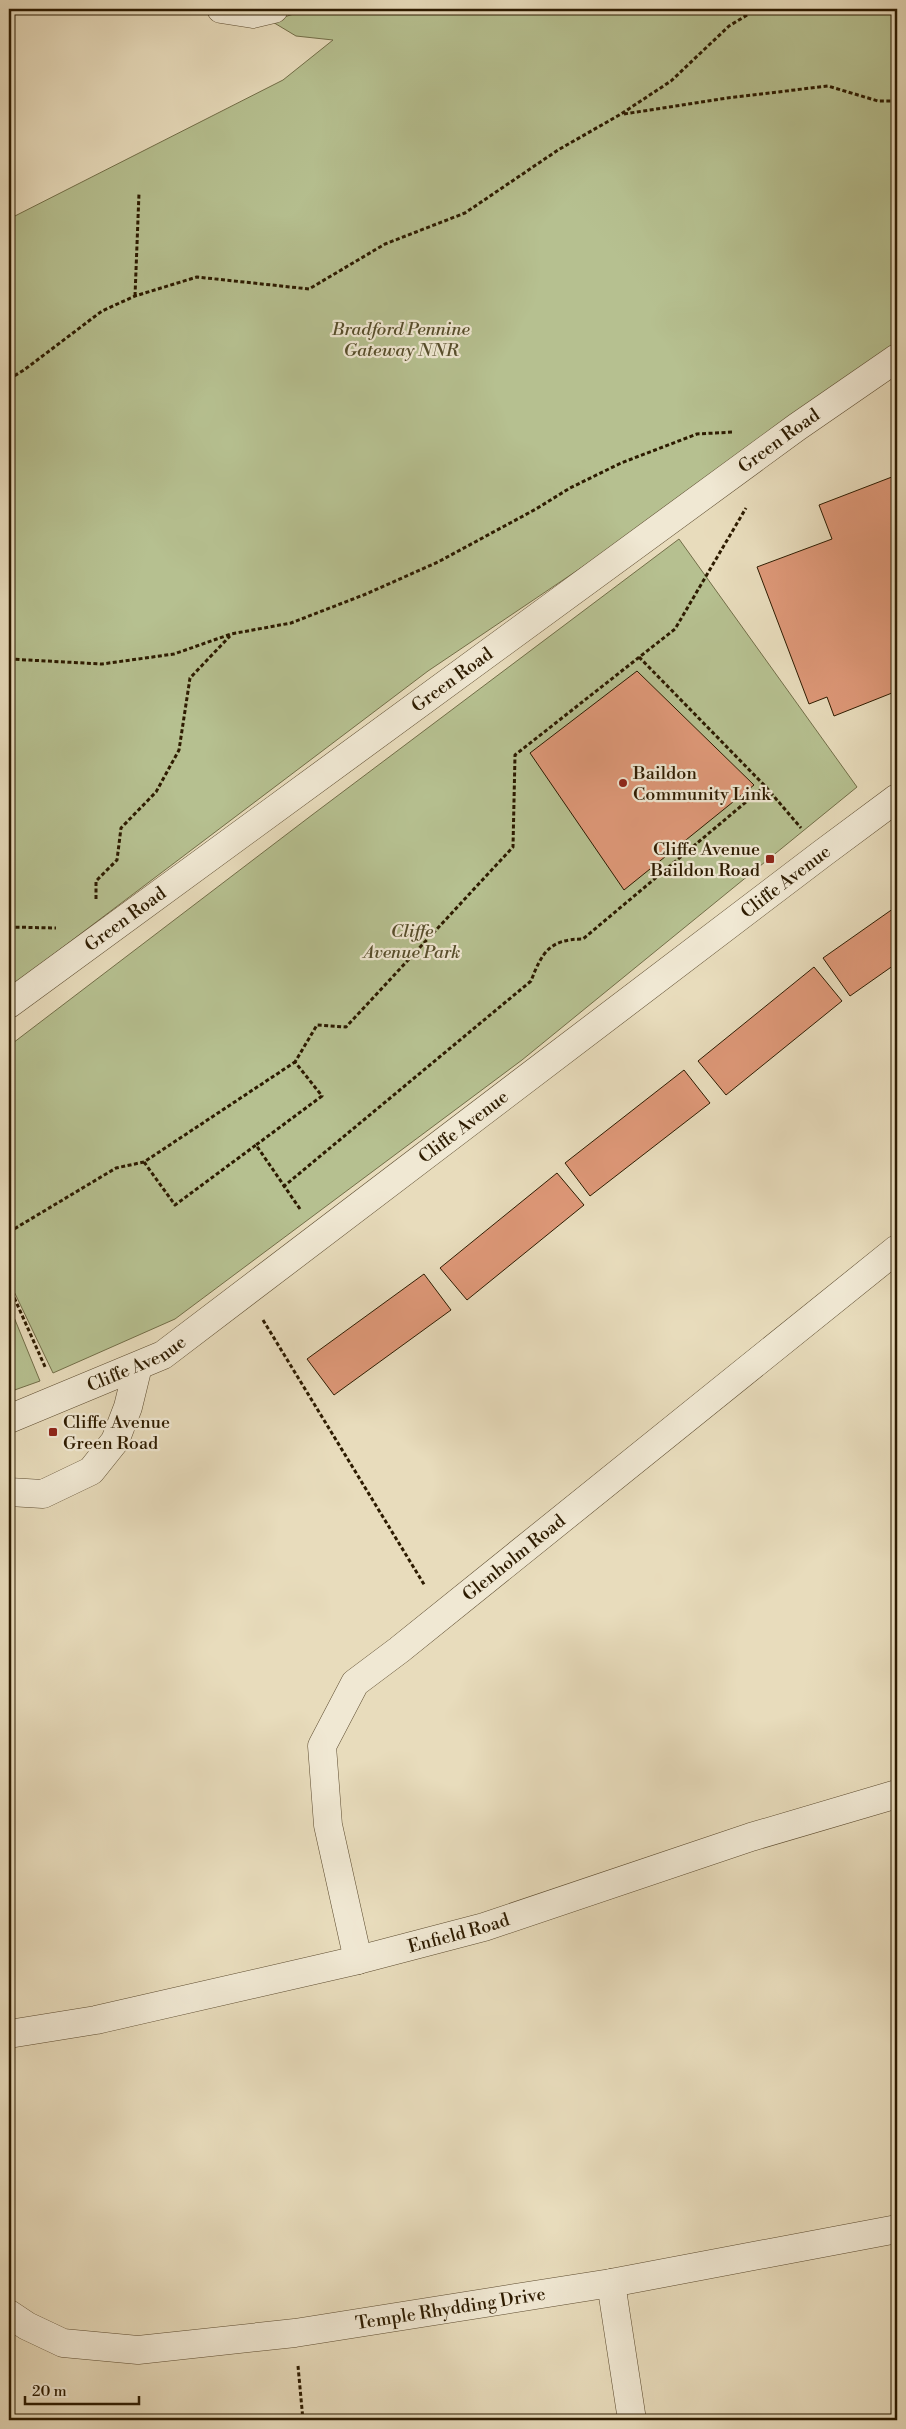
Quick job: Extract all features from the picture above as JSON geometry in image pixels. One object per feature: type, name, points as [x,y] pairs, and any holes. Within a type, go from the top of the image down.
[{"type":"street","points":[[221,9],[253,14],[274,9]]},
{"type":"street","name":"Green Road","points":[[9,1004],[106,935],[797,426],[897,358]]},
{"type":"street","name":"Cliffe Avenue","points":[[9,1419],[163,1355],[823,852],[897,798]]},
{"type":"street","name":"Glenholm Road","points":[[358,1960],[328,1825],[322,1746],[355,1683],[897,1249]]},
{"type":"street","points":[[9,1492],[43,1494],[91,1471],[115,1441],[128,1407],[138,1366]]},
{"type":"street","name":"Enfield Road","points":[[9,2034],[96,2020],[358,1960],[484,1927],[751,1838],[897,1794]]},
{"type":"street","name":"Temple Rhydding Drive","points":[[9,2314],[27,2326],[63,2343],[138,2350],[295,2333],[611,2283],[897,2229]]},
{"type":"street","points":[[611,2283],[632,2420]]},
{"type":"path","points":[[9,378],[24,370],[102,311],[135,296],[196,277],[309,289],[384,244],[465,213],[558,150],[621,114],[671,81],[729,26],[758,9]]},
{"type":"path","points":[[621,114],[727,98],[828,86],[878,101],[897,101]]},
{"type":"path","points":[[135,296],[139,193]]},
{"type":"path","points":[[9,660],[102,664],[174,654],[232,634],[290,623],[366,594],[438,562],[536,509],[570,488],[621,463],[697,434],[737,431]]},
{"type":"path","points":[[9,1232],[116,1168],[144,1162],[295,1062],[317,1025],[346,1027],[513,847],[515,755],[675,629],[747,507]]},
{"type":"path","points":[[9,926],[50,927],[106,935],[96,906],[96,881],[117,860],[122,828],[156,792],[179,750],[190,678],[232,634]]},
{"type":"path","points":[[639,657],[765,786],[823,852]]},
{"type":"path","points":[[284,1187],[531,981],[538,962],[550,946],[568,939],[582,939],[765,786]]},
{"type":"path","points":[[144,1162],[175,1205],[322,1096],[295,1062]]},
{"type":"path","points":[[256,1145],[284,1187],[321,1236]]},
{"type":"path","points":[[9,1286],[59,1399]]},
{"type":"path","points":[[246,1292],[442,1614]]},
{"type":"path","points":[[295,2333],[303,2420]]},
{"type":"green space","name":"Bradford Pennine Gateway NNR","points":[[310,9],[897,9],[897,355],[428,671],[9,988],[9,219],[283,80],[333,40],[296,36],[271,21]]},
{"type":"green space","name":"Cliffe Avenue Park","points":[[679,539],[857,787],[522,1060],[175,1319],[53,1373],[9,1281],[9,1046]]},
{"type":"green space","points":[[9,1305],[40,1381],[9,1392]]},
{"type":"building","points":[[897,475],[897,691],[834,716],[827,697],[809,704],[757,567],[832,539],[819,505]]},
{"type":"building","name":"Baildon Community Link","points":[[637,671],[754,785],[624,890],[530,753]]},
{"type":"building","points":[[897,906],[897,963],[850,996],[823,958]]},
{"type":"building","points":[[814,967],[842,1001],[726,1095],[698,1061]]},
{"type":"building","points":[[684,1070],[710,1103],[590,1196],[565,1163]]},
{"type":"building","points":[[557,1173],[584,1205],[467,1300],[440,1268]]},
{"type":"building","points":[[424,1274],[451,1310],[334,1395],[307,1359]]},
{"type":"place","name":"Baildon Community Link","points":[[623,783]]},
{"type":"place","name":"Cliffe Avenue Baildon Road","points":[[770,859]]},
{"type":"place","name":"Cliffe Avenue Green Road","points":[[53,1432]]}]
